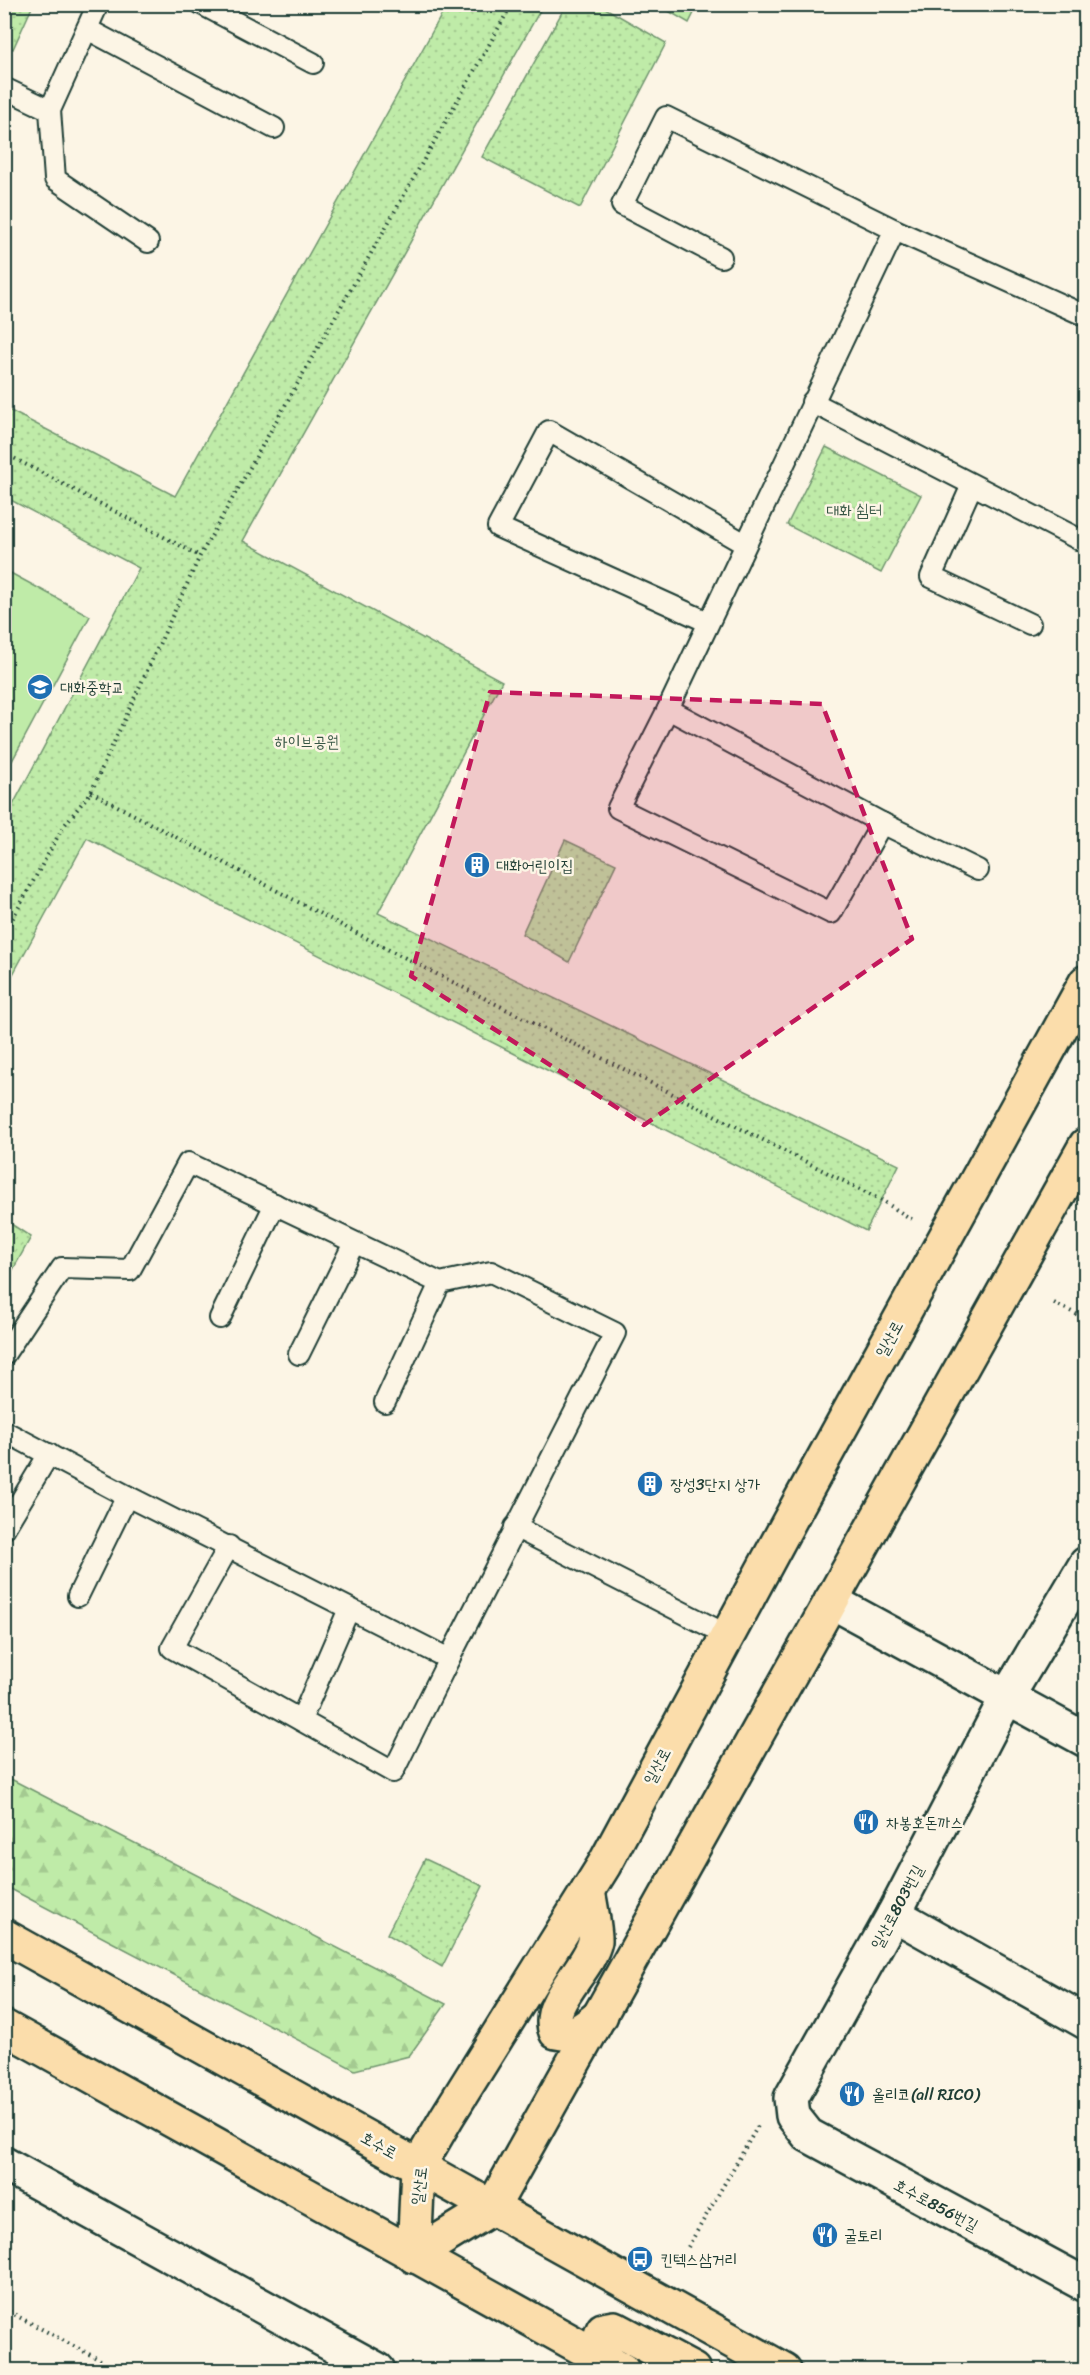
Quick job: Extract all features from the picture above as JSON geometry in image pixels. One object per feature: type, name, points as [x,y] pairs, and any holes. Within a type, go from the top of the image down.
[{"type":"main road","name":"일산로","points":[[414,2256],[418,2167],[604,1865],[727,1635],[766,1568],[798,1505],[1086,982]]},
{"type":"main road","points":[[414,2256],[492,2208],[1086,1145]]},
{"type":"main road","points":[[588,1890],[595,1941],[586,1961],[555,2011],[552,2023],[556,2032],[567,2035],[576,2033],[602,2014]]},
{"type":"main road","name":"호수로","points":[[4,1936],[784,2370]]},
{"type":"main road","points":[[4,2027],[616,2367]]},
{"type":"main road","points":[[616,2367],[600,2348],[599,2338],[603,2330],[614,2328],[693,2370]]},
{"type":"street","name":"일산로803번길","points":[[793,2116],[791,2098],[894,1914],[1007,1697],[1086,1564]]},
{"type":"street","points":[[831,1601],[1086,1740]]},
{"type":"street","points":[[894,1914],[1086,2022]]},
{"type":"street","name":"호수로856번길","points":[[793,2116],[808,2135],[1086,2285]]},
{"type":"street","points":[[4,2164],[378,2370]]},
{"type":"lane","points":[[98,4],[50,110],[55,179],[148,242]]},
{"type":"lane","points":[[201,4],[313,63]]},
{"type":"lane","points":[[87,29],[274,128]]},
{"type":"lane","points":[[4,88],[50,110]]},
{"type":"lane","points":[[721,257],[622,205],[666,117],[895,230],[1086,316]]},
{"type":"lane","points":[[882,823],[831,913],[618,808],[668,709],[895,230]]},
{"type":"lane","points":[[812,402],[1086,543]]},
{"type":"lane","points":[[708,622],[498,527],[549,431],[745,544]]},
{"type":"lane","points":[[972,485],[931,578],[1030,624]]},
{"type":"lane","points":[[668,709],[882,823],[978,870]]},
{"type":"lane","points":[[4,1355],[62,1268],[130,1270],[188,1163],[440,1283],[491,1272],[615,1333],[393,1772],[172,1648],[229,1546]]},
{"type":"lane","points":[[220,1318],[275,1204]]},
{"type":"lane","points":[[299,1354],[354,1243]]},
{"type":"lane","points":[[385,1402],[440,1283]]},
{"type":"lane","points":[[4,1431],[449,1659]]},
{"type":"lane","points":[[4,1529],[49,1454]]},
{"type":"lane","points":[[78,1596],[127,1496]]},
{"type":"lane","points":[[515,1527],[727,1635]]},
{"type":"lane","points":[[301,1720],[349,1609]]},
{"type":"path","points":[[4,934],[63,827],[91,792],[200,556],[512,4]]},
{"type":"path","points":[[4,453],[200,556]]},
{"type":"path","points":[[91,792],[366,938],[881,1200],[913,1220]]},
{"type":"path","points":[[1054,1303],[1086,1319]]},
{"type":"path","points":[[688,2247],[760,2121],[793,2116]]},
{"type":"path","points":[[4,2309],[119,2370]]},
{"type":"highlighted area","points":[[490,692],[822,704],[912,939],[644,1125],[411,976]]},
{"type":"green space","points":[[5,4],[33,5],[13,49],[5,45]]},
{"type":"green space","name":"하이브공원","points":[[447,5],[543,5],[243,541],[502,681],[378,913],[899,1165],[866,1231],[87,838],[5,989],[5,820],[139,568],[5,497],[5,408],[175,496]]},
{"type":"green space","points":[[566,5],[600,5],[666,43],[580,208],[482,157]]},
{"type":"green space","points":[[658,5],[698,5],[689,23]]},
{"type":"green space","name":"대화 쉼터","points":[[826,447],[921,495],[881,573],[787,525]]},
{"type":"green space","points":[[5,570],[90,616],[5,774]]},
{"type":"green space","points":[[565,840],[616,864],[569,962],[522,934]]},
{"type":"green space","points":[[5,1220],[31,1237],[5,1284]]},
{"type":"green space","points":[[5,1776],[446,2004],[409,2056],[355,2070],[5,1886]]},
{"type":"green space","points":[[425,1859],[483,1886],[442,1967],[387,1934]]},
{"type":"place","name":"대화중학교","points":[[40,687]]},
{"type":"place","name":"대화어린이집","points":[[477,865]]},
{"type":"place","name":"장성3단지 상가","points":[[650,1484]]},
{"type":"place","name":"차봉호돈까스","points":[[866,1822]]},
{"type":"place","name":"올리코(all RICO)","points":[[852,2094]]},
{"type":"place","name":"굴토리","points":[[825,2235]]},
{"type":"place","name":"킨텍스삼거리","points":[[640,2259]]}]
